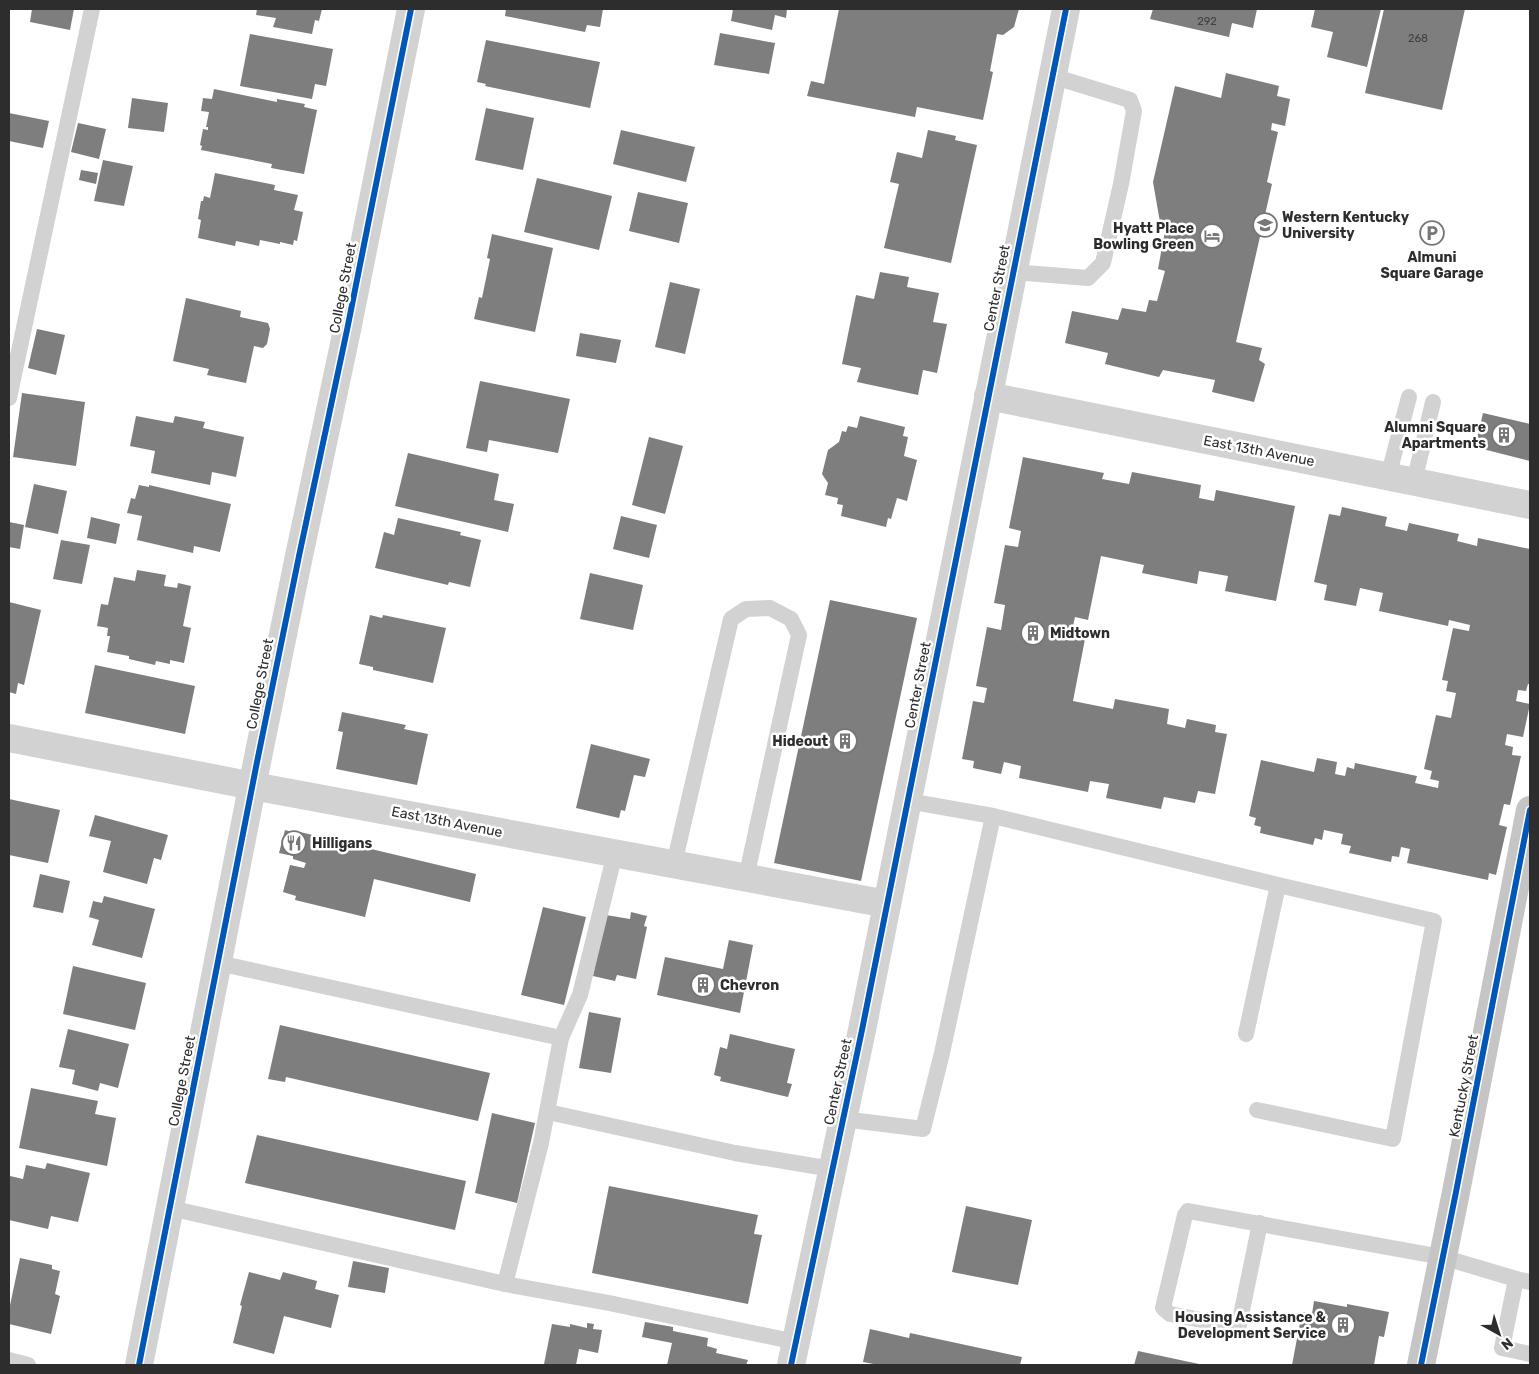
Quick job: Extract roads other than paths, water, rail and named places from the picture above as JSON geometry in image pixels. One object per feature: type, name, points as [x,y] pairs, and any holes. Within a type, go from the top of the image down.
[{"type":"main road","name":"Kentucky Street","points":[[1421,1365],[1530,810]]},
{"type":"street","name":"College Street","points":[[139,1365],[252,786],[347,330],[411,9]]},
{"type":"street","name":"Center Street","points":[[794,1354],[862,1030],[1066,9]]},
{"type":"street","name":"East 13th Avenue","points":[[988,396],[1530,506]]},
{"type":"street","name":"East 13th Avenue","points":[[9,738],[252,786],[887,904]]},
{"type":"lane","points":[[9,398],[92,9]]},
{"type":"lane","points":[[1013,272],[1088,278],[1103,263],[1120,184],[1134,111],[1130,100],[1052,76]]},
{"type":"lane","points":[[1401,480],[1409,397]]},
{"type":"lane","points":[[1401,480],[1433,402]]},
{"type":"lane","points":[[674,864],[731,619],[746,609],[770,608],[791,619],[799,635],[746,878]]},
{"type":"lane","points":[[908,801],[993,816],[1434,921],[1394,1139],[1257,1110]]},
{"type":"lane","points":[[843,1119],[923,1129],[942,1053],[993,816]]},
{"type":"lane","points":[[505,1284],[548,1112],[561,1038],[580,995],[615,853]]},
{"type":"lane","points":[[1246,1034],[1278,885]]},
{"type":"lane","points":[[218,963],[561,1038]]},
{"type":"lane","points":[[548,1112],[735,1153],[832,1169]]},
{"type":"lane","points":[[170,1208],[505,1284],[609,1303],[794,1354]]},
{"type":"lane","points":[[1260,1223],[1239,1325],[1233,1326],[1170,1314],[1163,1308],[1185,1215],[1188,1212],[1260,1223],[1442,1257],[1523,1280],[1502,1348],[1530,1354]]},
{"type":"lane","points":[[9,1360],[28,1365]]},
{"type":"place","name":"Western Kentucky University","points":[[1265,225]]},
{"type":"place","name":"Almuni Square Garage","points":[[1432,233]]},
{"type":"place","name":"Hyatt Place Bowling Green","points":[[1212,236]]},
{"type":"place","name":"Alumni Square Apartments","points":[[1504,435]]},
{"type":"place","name":"Midtown","points":[[1033,633]]},
{"type":"place","name":"Hideout","points":[[845,741]]},
{"type":"place","name":"Hilligans","points":[[294,843]]},
{"type":"place","name":"Chevron","points":[[703,985]]},
{"type":"place","name":"Housing Assistance & Development Service","points":[[1343,1325]]}]
